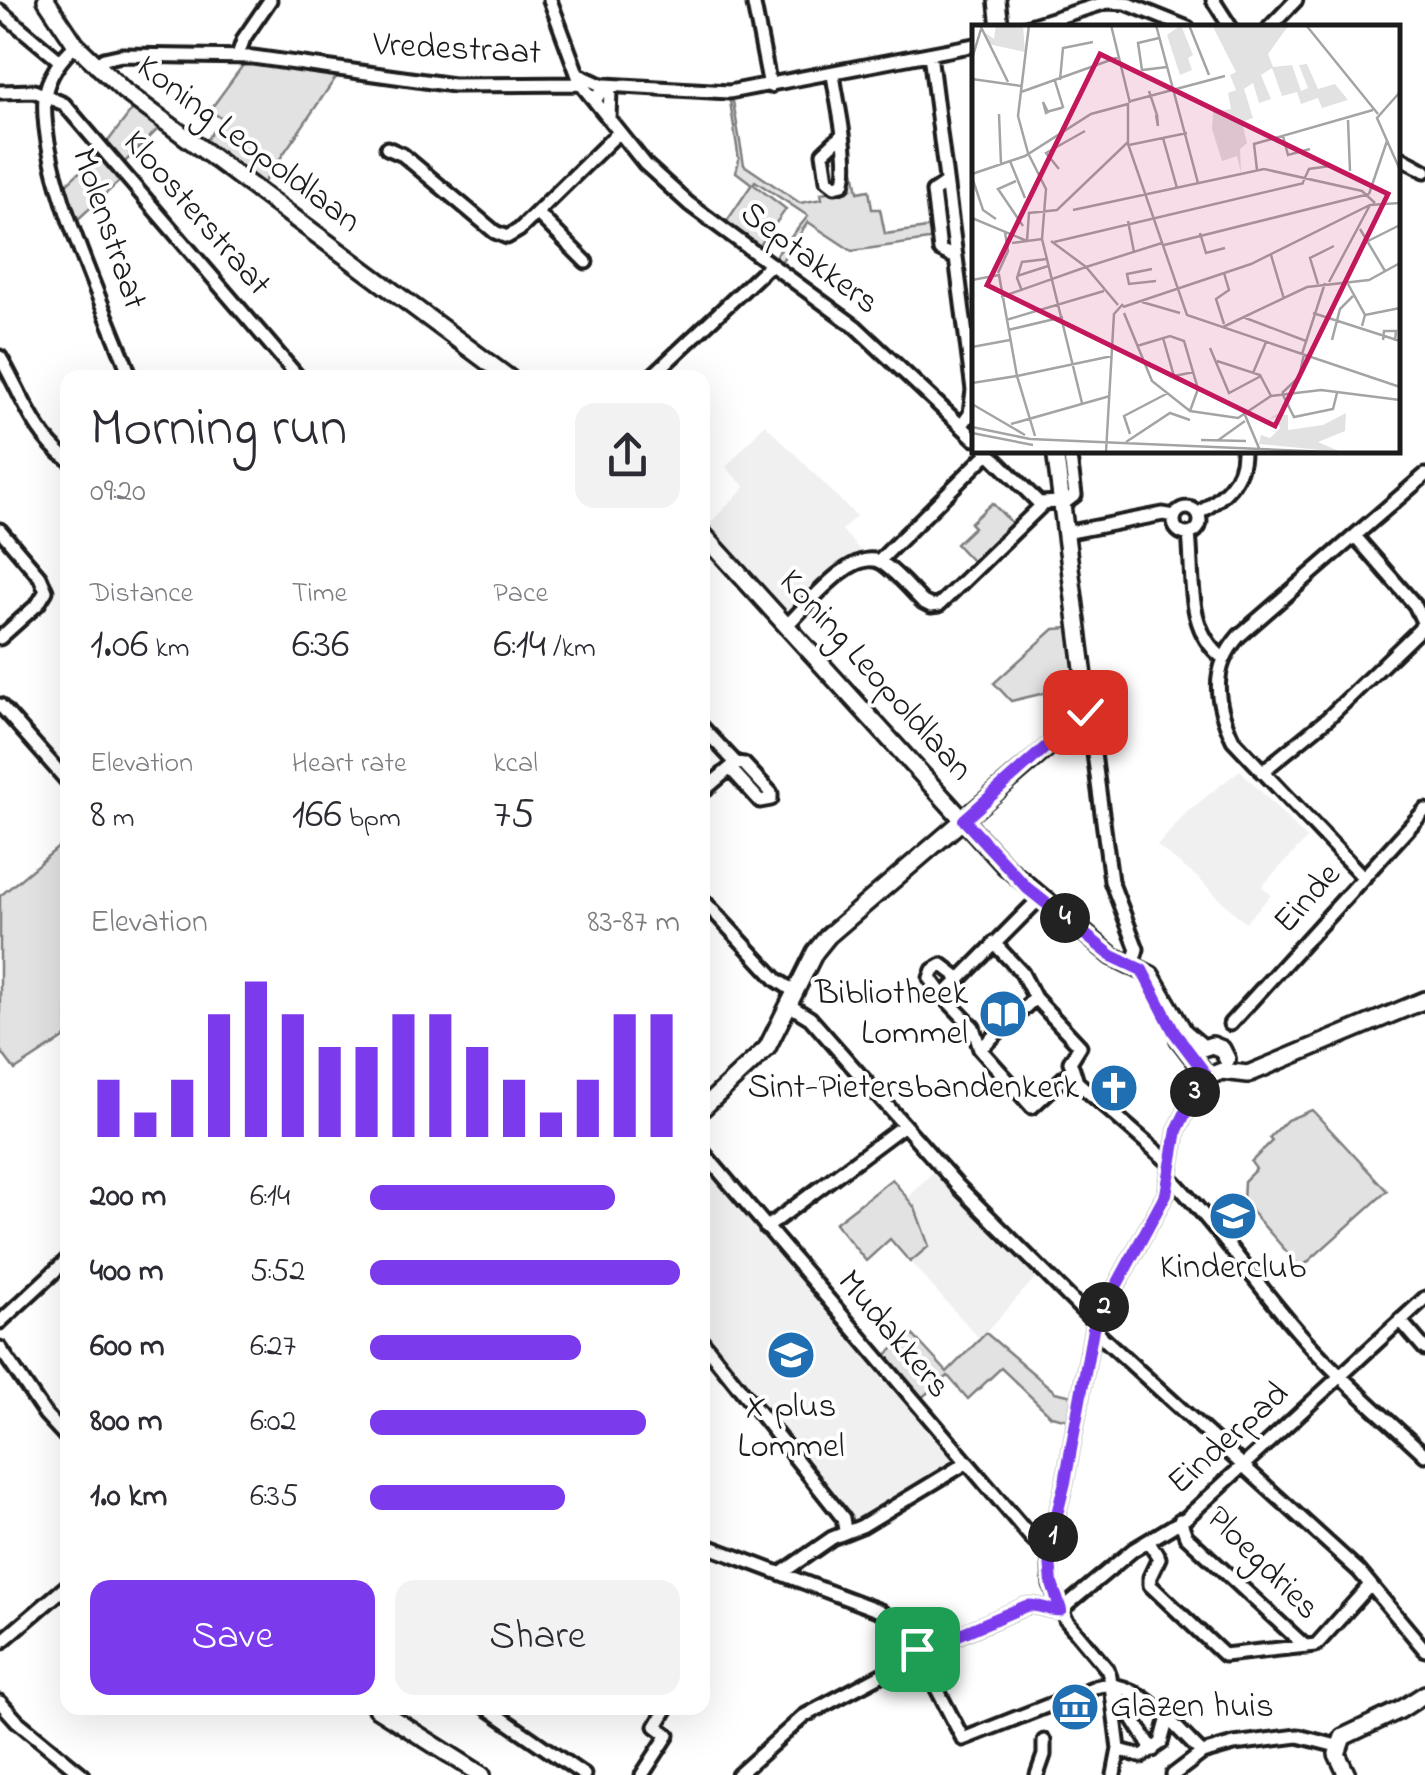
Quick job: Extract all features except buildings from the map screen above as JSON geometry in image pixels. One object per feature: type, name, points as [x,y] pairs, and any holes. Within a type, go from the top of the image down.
[{"type":"main road","name":"Koning Leopoldlaan","points":[[46,0],[96,67],[498,370]]},
{"type":"main road","points":[[997,0],[1000,25]]},
{"type":"main road","points":[[710,1101],[767,1048],[815,952],[828,936],[1085,712],[1087,700],[1055,452]]},
{"type":"main road","name":"Koning Leopoldlaan","points":[[710,541],[1040,898],[1112,956],[1138,967],[1172,1019],[1216,1052]]},
{"type":"main road","points":[[1216,1052],[1248,1074],[1425,1000]]},
{"type":"main road","points":[[1347,1775],[1339,1762],[1338,1746],[1349,1732],[1422,1700]]},
{"type":"main road","points":[[387,1715],[482,1775]]},
{"type":"street","points":[[238,56],[244,38],[270,0]]},
{"type":"street","name":"Septakkers","points":[[550,0],[581,80],[614,128],[670,189],[856,326],[972,436]]},
{"type":"street","points":[[754,0],[770,86]]},
{"type":"street","points":[[1212,0],[1229,25]]},
{"type":"street","points":[[1272,25],[1296,0]]},
{"type":"street","points":[[1033,25],[1106,2],[1126,3],[1181,25]]},
{"type":"street","points":[[0,11],[60,61]]},
{"type":"street","name":"Molenstraat","points":[[76,44],[60,61],[45,94],[48,137],[62,195],[128,370]]},
{"type":"street","points":[[581,80],[713,93],[770,86],[972,46]]},
{"type":"street","points":[[930,54],[972,382]]},
{"type":"street","name":"Vredestraat","points":[[96,67],[112,56],[238,56],[434,84],[581,80]]},
{"type":"street","points":[[832,74],[842,136]]},
{"type":"street","points":[[387,148],[403,155],[501,236],[513,235],[614,128],[609,100],[612,94],[605,84]]},
{"type":"street","points":[[595,101],[605,84]]},
{"type":"street","points":[[595,101],[609,100],[629,86]]},
{"type":"street","points":[[0,92],[45,94]]},
{"type":"street","name":"Kloosterstraat","points":[[45,94],[64,104],[293,370]]},
{"type":"street","points":[[1400,157],[1425,170]]},
{"type":"street","points":[[537,213],[586,262]]},
{"type":"street","points":[[658,370],[771,264]]},
{"type":"street","points":[[0,357],[32,420],[60,450]]},
{"type":"street","points":[[962,426],[970,414],[972,398]]},
{"type":"street","points":[[878,561],[987,452]]},
{"type":"street","points":[[989,452],[1042,505]]},
{"type":"street","points":[[788,624],[852,564],[862,560],[878,561],[923,602],[939,605],[1042,505],[1062,503],[1075,496],[1069,452]]},
{"type":"street","points":[[1198,514],[1236,481],[1243,452]]},
{"type":"street","points":[[1364,878],[1234,740],[1223,716],[1218,686],[1223,658],[1239,636],[1425,475]]},
{"type":"street","points":[[1066,533],[1163,514],[1175,516],[1188,508],[1198,514]]},
{"type":"street","points":[[1189,534],[1199,526],[1198,514]]},
{"type":"street","points":[[1175,516],[1177,529],[1189,534]]},
{"type":"street","points":[[0,530],[40,577],[46,591],[38,604],[0,638]]},
{"type":"street","points":[[1189,534],[1197,625],[1206,642],[1223,658]]},
{"type":"street","points":[[1262,772],[1327,719],[1420,630],[1423,622],[1415,604],[1355,536]]},
{"type":"street","points":[[0,704],[60,773]]},
{"type":"street","points":[[710,736],[733,766],[710,785]]},
{"type":"street","points":[[1093,746],[1111,881],[1137,948],[1138,967]]},
{"type":"street","name":"Einde","points":[[1049,1546],[1094,1326],[1166,1194],[1182,1116],[1216,1052],[1425,810]]},
{"type":"street","points":[[943,996],[1040,898]]},
{"type":"street","points":[[710,907],[958,1185],[1094,1326],[1370,1585],[1425,1650]]},
{"type":"street","points":[[994,943],[1022,973],[1035,998],[1080,1046],[1070,1062],[1077,1082],[1170,1170],[1271,1300],[1340,1374],[1425,1455]]},
{"type":"street","points":[[959,978],[942,965],[933,970],[931,981],[973,1027],[980,1049],[1032,1107],[1073,1069]]},
{"type":"street","points":[[980,1049],[1035,998]]},
{"type":"street","points":[[766,1228],[904,1125]]},
{"type":"street","name":"Mudakkers","points":[[710,1160],[998,1500],[1034,1541],[1049,1546]]},
{"type":"street","points":[[0,1322],[60,1267]]},
{"type":"street","name":"Einderpad","points":[[1061,1610],[1133,1550],[1180,1520],[1238,1472],[1425,1298]]},
{"type":"street","points":[[1400,1320],[1425,1350]]},
{"type":"street","points":[[0,1348],[60,1430]]},
{"type":"street","points":[[710,1351],[843,1518],[845,1530]]},
{"type":"street","points":[[783,1572],[845,1530],[856,1529],[966,1463]]},
{"type":"street","name":"Ploegdries","points":[[1180,1520],[1186,1536],[1306,1648]]},
{"type":"street","name":"Ploegdries","points":[[1148,1541],[1159,1558],[1150,1585],[1224,1656],[1316,1645],[1370,1585]]},
{"type":"street","points":[[1049,1546],[1052,1584],[1061,1610],[1107,1669],[1119,1750],[1114,1775]]},
{"type":"street","points":[[710,1547],[880,1611],[908,1633],[963,1739],[1110,1684],[1134,1690],[1202,1753]]},
{"type":"street","points":[[0,1643],[60,1591]]},
{"type":"street","points":[[738,1775],[804,1716],[916,1653],[1026,1606],[1061,1610]]},
{"type":"street","points":[[1110,1684],[1152,1750]]},
{"type":"street","points":[[0,1702],[83,1775]]},
{"type":"street","points":[[497,1715],[584,1775]]},
{"type":"street","points":[[642,1775],[668,1735],[656,1726],[663,1715]]},
{"type":"street","points":[[1119,1750],[1142,1756],[1165,1737],[1168,1721]]},
{"type":"street","points":[[1170,1774],[1202,1753],[1234,1744],[1298,1736],[1338,1746]]},
{"type":"street","points":[[1037,1775],[1044,1741]]},
{"type":"street","points":[[558,1775],[566,1763]]},
{"type":"shaded area","points":[[246,61],[339,73],[262,185],[204,143],[222,119],[210,110]]},
{"type":"shaded area","points":[[730,101],[744,165],[800,203],[822,199],[821,193],[852,188],[850,170],[854,170],[858,192],[869,190],[872,209],[880,209],[885,234],[934,227],[936,239],[852,251],[808,222],[781,262],[774,258],[808,216],[755,181],[753,184],[786,209],[758,248],[725,224],[752,184],[736,172],[739,160]]},
{"type":"shaded area","points":[[135,106],[161,126],[123,164],[106,144]]},
{"type":"shaded area","points":[[100,153],[122,179],[76,221],[63,187]]},
{"type":"shaded area","points":[[765,424],[856,516],[842,530],[865,556],[849,561],[795,612],[788,613],[710,531],[710,523],[745,487],[726,467]]},
{"type":"shaded area","points":[[992,503],[1015,526],[974,563],[956,544],[974,527],[970,523]]},
{"type":"shaded area","points":[[1070,628],[1078,685],[1011,701],[994,683],[1054,629]]},
{"type":"shaded area","points":[[1240,770],[1307,839],[1262,886],[1271,895],[1245,923],[1157,846],[1188,811]]},
{"type":"shaded area","points":[[60,846],[60,1041],[15,1070],[0,1050],[0,896]]},
{"type":"shaded area","points":[[1312,1110],[1387,1191],[1301,1268],[1243,1202],[1244,1181],[1256,1169],[1251,1162],[1272,1141],[1269,1138],[1287,1120]]},
{"type":"shaded area","name":"X plus Lommel","points":[[710,1171],[956,1462],[855,1522],[847,1520],[710,1346]]},
{"type":"shaded area","points":[[934,1171],[1036,1277],[980,1339],[910,1262],[929,1246],[908,1198]]},
{"type":"shaded area","points":[[892,1179],[915,1208],[929,1246],[910,1262],[890,1239],[866,1261],[835,1223]]},
{"type":"shaded area","points":[[911,1333],[947,1372],[986,1333],[1055,1392],[1073,1396],[1069,1420],[1051,1416],[1001,1368],[968,1399],[948,1376],[920,1399],[884,1357]]},
{"type":"place","name":"Bibliotheek Lommel","points":[[1003,1014]]},
{"type":"place","name":"Sint-Pietersbandenkerk","points":[[1114,1088]]},
{"type":"place","name":"Kinderclub","points":[[1233,1216]]},
{"type":"place","name":"X plus Lommel","points":[[791,1355]]},
{"type":"place","name":"Glazen huis","points":[[1075,1707]]},
{"type":"route","points":[[917,1649],[916,1653],[1026,1606],[1061,1610],[1050,1578],[1049,1546],[1093,1329],[1166,1194],[1177,1130],[1205,1073],[1174,1032],[1142,970],[1112,956],[1027,888],[964,820],[1085,712]]}]
